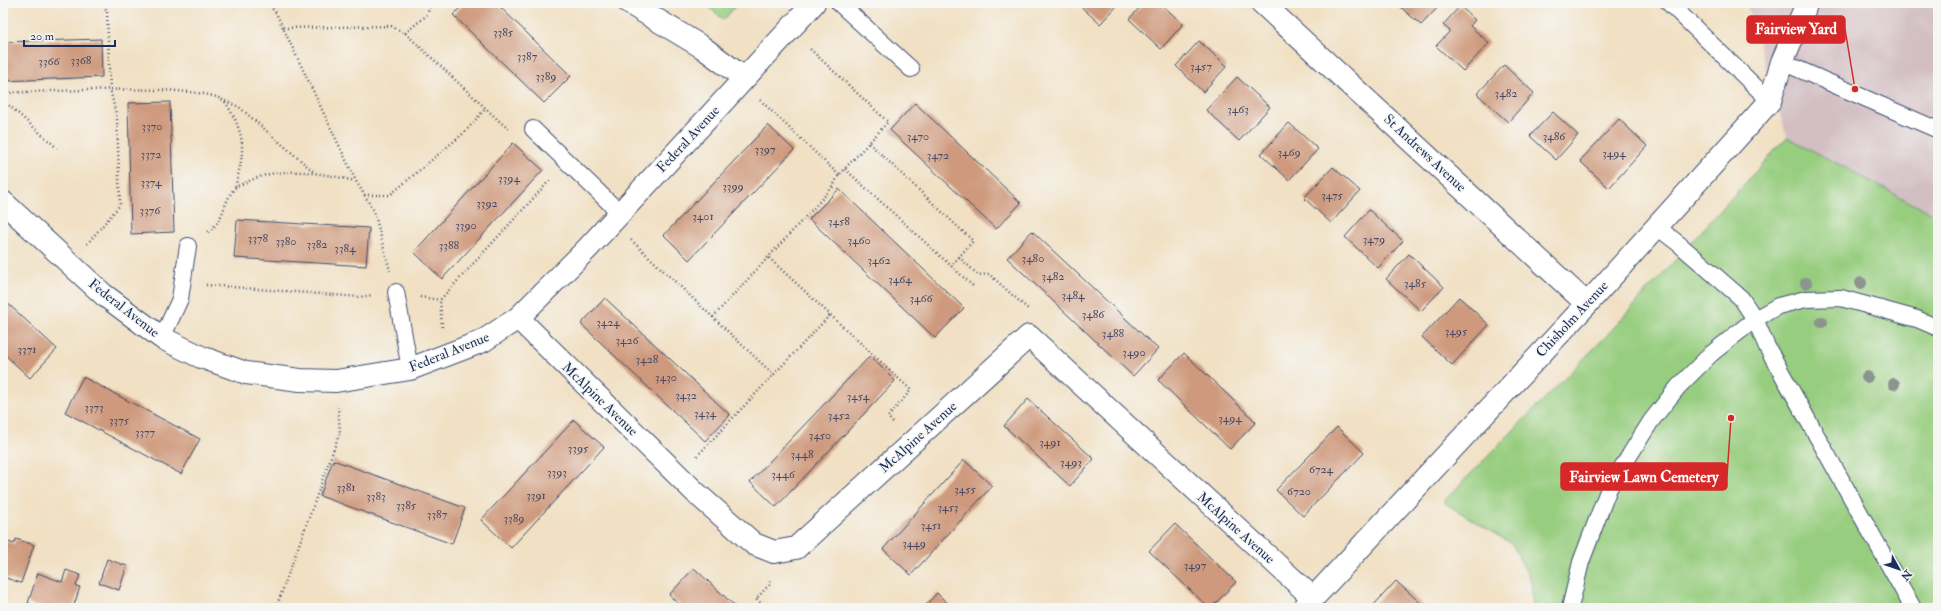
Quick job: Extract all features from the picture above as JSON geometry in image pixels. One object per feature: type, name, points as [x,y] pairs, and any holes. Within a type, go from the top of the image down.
[{"type":"street","points":[[629,3],[702,47],[744,78]]},
{"type":"street","name":"Federal Avenue","points":[[3,202],[104,295],[162,338],[201,358],[246,373],[300,380],[336,381],[410,370],[483,341],[518,318],[587,249],[814,3]]},
{"type":"street","name":"St Andrews Avenue","points":[[1262,3],[1587,304]]},
{"type":"street","name":"Chisholm Avenue","points":[[1309,603],[1587,304],[1770,101],[1782,62],[1804,6]]},
{"type":"street","name":"McAlpine Avenue","points":[[518,318],[679,476],[754,544],[774,552],[796,548],[1029,336],[1309,603]]},
{"type":"lane","points":[[839,3],[911,69]]},
{"type":"lane","points":[[1669,3],[1770,101]]},
{"type":"lane","points":[[1782,62],[1938,130]]},
{"type":"lane","points":[[533,129],[566,162],[616,217]]},
{"type":"lane","points":[[1657,227],[1679,244],[1741,298],[1755,319],[1767,347],[1913,608]]},
{"type":"lane","points":[[162,338],[180,299],[188,246]]},
{"type":"lane","points":[[396,292],[410,370]]},
{"type":"lane","points":[[1570,608],[1581,562],[1609,488],[1651,421],[1678,388],[1710,354],[1755,319],[1778,306],[1806,299],[1840,298],[1917,319],[1938,328]]},
{"type":"path","points":[[69,263],[91,240],[120,205],[117,118],[110,89],[107,12],[103,3]]},
{"type":"path","points":[[183,284],[360,297],[396,292],[374,211],[356,181],[276,13],[267,3]]},
{"type":"path","points":[[405,32],[426,16],[432,3]]},
{"type":"path","points":[[283,28],[391,26],[405,32],[514,135],[533,129]]},
{"type":"path","points":[[713,317],[832,188],[839,175],[888,122],[789,30]]},
{"type":"path","points":[[744,78],[763,105],[839,175]]},
{"type":"path","points":[[3,93],[110,89],[209,94],[239,106],[315,172]]},
{"type":"path","points":[[3,100],[57,148]]},
{"type":"path","points":[[188,246],[216,226],[236,188],[242,156],[241,133],[224,101]]},
{"type":"path","points":[[364,195],[390,195],[466,132],[486,108]]},
{"type":"path","points":[[869,143],[973,241],[951,266]]},
{"type":"path","points":[[442,327],[440,300],[566,162]]},
{"type":"path","points":[[845,169],[973,286]]},
{"type":"path","points":[[236,188],[255,178],[272,174],[315,172],[356,181]]},
{"type":"path","points":[[616,217],[713,317],[774,375]]},
{"type":"path","points":[[959,257],[978,275],[990,274],[1030,311],[1029,336]]},
{"type":"path","points":[[769,258],[911,390],[888,417],[911,444]]},
{"type":"path","points":[[679,476],[830,315]]},
{"type":"path","points":[[276,608],[340,432],[336,381]]},
{"type":"path","points":[[766,608],[756,599],[769,585],[774,552]]},
{"type":"shaded area","points":[[1746,3],[1938,3],[1938,217],[1787,137]]},
{"type":"green space","points":[[704,3],[738,3],[724,20]]},
{"type":"green space","points":[[1787,137],[1938,217],[1938,608],[1533,608],[1531,581],[1512,544],[1443,502],[1607,335]]},
{"type":"building","points":[[465,3],[496,3],[571,76],[544,103],[453,15]]},
{"type":"building","points":[[1077,3],[1120,3],[1100,24]]},
{"type":"building","points":[[1144,3],[1160,3],[1183,24],[1161,49],[1129,19]]},
{"type":"building","points":[[1396,3],[1442,3],[1421,25]]},
{"type":"building","points":[[1460,6],[1475,20],[1470,26],[1489,43],[1463,71],[1436,46],[1450,31],[1443,25]]},
{"type":"building","points":[[101,39],[102,77],[3,81],[3,42]]},
{"type":"building","points":[[1199,41],[1227,66],[1203,92],[1176,66]]},
{"type":"building","points":[[1504,65],[1534,93],[1508,122],[1477,94]]},
{"type":"building","points":[[1237,77],[1270,107],[1239,141],[1206,110]]},
{"type":"building","points":[[170,102],[174,232],[131,234],[128,103]]},
{"type":"building","points":[[915,103],[1021,203],[996,229],[890,130]]},
{"type":"building","points":[[1553,112],[1578,135],[1556,160],[1530,136]]},
{"type":"building","points":[[1619,119],[1647,146],[1609,188],[1580,161]]},
{"type":"building","points":[[1289,123],[1318,149],[1289,180],[1261,154]]},
{"type":"building","points":[[768,125],[794,150],[689,260],[664,235]]},
{"type":"building","points":[[513,143],[543,170],[442,279],[414,252]]},
{"type":"building","points":[[1333,167],[1360,191],[1331,223],[1304,198]]},
{"type":"building","points":[[839,189],[964,308],[935,338],[809,219]]},
{"type":"building","points":[[1369,210],[1403,241],[1378,268],[1345,237]]},
{"type":"building","points":[[237,220],[369,228],[366,266],[234,258]]},
{"type":"building","points":[[1032,231],[1158,349],[1133,376],[1007,258]]},
{"type":"building","points":[[1409,254],[1444,287],[1421,311],[1386,279]]},
{"type":"building","points":[[1459,297],[1489,325],[1452,365],[1422,337]]},
{"type":"building","points":[[605,298],[730,415],[705,441],[581,324]]},
{"type":"building","points":[[3,299],[57,349],[30,378],[3,353]]},
{"type":"building","points":[[1184,353],[1256,422],[1230,449],[1158,380]]},
{"type":"building","points":[[870,356],[895,381],[776,507],[750,482]]},
{"type":"building","points":[[83,377],[200,439],[181,474],[65,412]]},
{"type":"building","points":[[1028,399],[1094,459],[1070,486],[1004,426]]},
{"type":"building","points":[[574,420],[604,447],[511,548],[481,520]]},
{"type":"building","points":[[1337,427],[1364,453],[1303,516],[1276,490]]},
{"type":"building","points":[[333,460],[465,508],[452,544],[320,496]]},
{"type":"building","points":[[964,460],[992,486],[911,575],[883,549]]},
{"type":"building","points":[[1175,524],[1236,582],[1211,608],[1209,608],[1149,551]]},
{"type":"building","points":[[16,539],[34,545],[21,583],[3,577],[3,540],[14,544]]},
{"type":"building","points":[[107,559],[127,566],[119,590],[99,583]]},
{"type":"building","points":[[694,568],[737,608],[683,608],[669,595]]},
{"type":"building","points":[[66,570],[80,575],[76,586],[80,587],[73,608],[41,608],[28,603],[38,573],[62,582]]},
{"type":"building","points":[[1396,581],[1426,608],[1371,608]]},
{"type":"building","points":[[937,593],[952,608],[923,608]]},
{"type":"place","name":"Fairview Yard","points":[[1855,89]]},
{"type":"place","name":"Fairview Lawn Cemetery","points":[[1731,418]]}]
